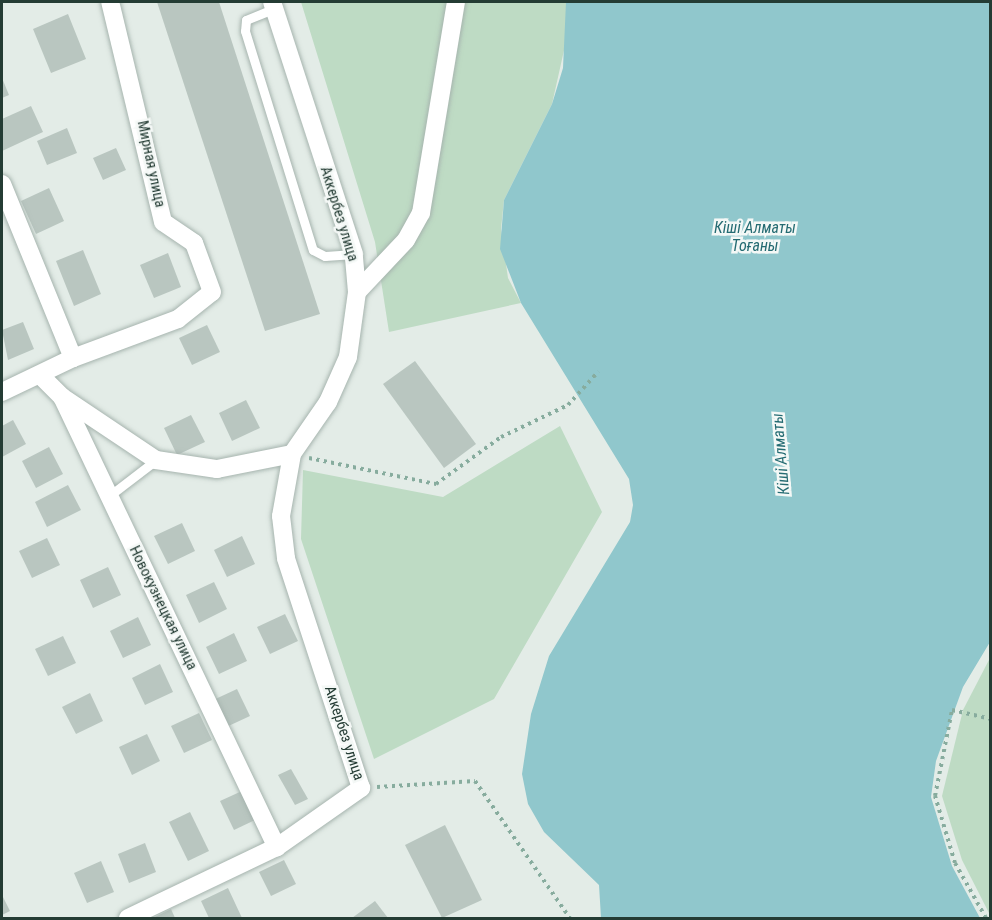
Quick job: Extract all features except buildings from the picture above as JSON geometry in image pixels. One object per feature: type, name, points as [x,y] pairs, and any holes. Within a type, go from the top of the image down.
[{"type":"street","name":"Мирная улица","points":[[2,392],[73,358],[178,319],[212,292],[194,243],[163,222],[110,2]]},
{"type":"street","points":[[357,292],[406,240],[421,213],[456,2]]},
{"type":"street","name":"Аккербез улица","points":[[128,918],[278,847],[361,788],[286,558],[280,516],[292,454],[328,402],[348,357],[357,292],[354,254],[273,5]]},
{"type":"street","points":[[2,184],[73,358]]},
{"type":"street","name":"Новокузнецкая улица","points":[[40,375],[62,397],[278,847]]},
{"type":"street","points":[[62,397],[156,460],[217,470],[292,454]]},
{"type":"lane","points":[[273,5],[246,20],[245,31],[313,250],[325,256],[354,254]]},
{"type":"lane","points":[[109,496],[156,460]]},
{"type":"path","points":[[292,454],[436,484],[501,437],[568,405],[598,372]]},
{"type":"path","points":[[986,918],[955,863],[935,796],[952,710],[990,719]]},
{"type":"path","points":[[361,788],[475,782],[570,918]]},
{"type":"green space","points":[[301,2],[566,2],[569,28],[552,104],[504,200],[501,229],[508,278],[521,303],[389,332],[375,242]]},
{"type":"green space","points":[[560,426],[602,512],[494,699],[374,759],[301,539],[303,470],[443,497]]},
{"type":"green space","points":[[990,658],[990,915],[962,860],[942,796],[963,710]]},
{"type":"water","name":"Кіші Алматы Тоғаны","points":[[566,2],[990,2],[990,642],[963,687],[936,761],[931,797],[952,866],[980,918],[601,918],[599,885],[544,832],[528,804],[522,774],[531,714],[549,656],[630,522],[633,505],[629,479],[521,303],[500,249],[504,200],[552,104],[563,68]]},
{"type":"water label","name":"Кіші Алматы","points":[[781,454]]}]
